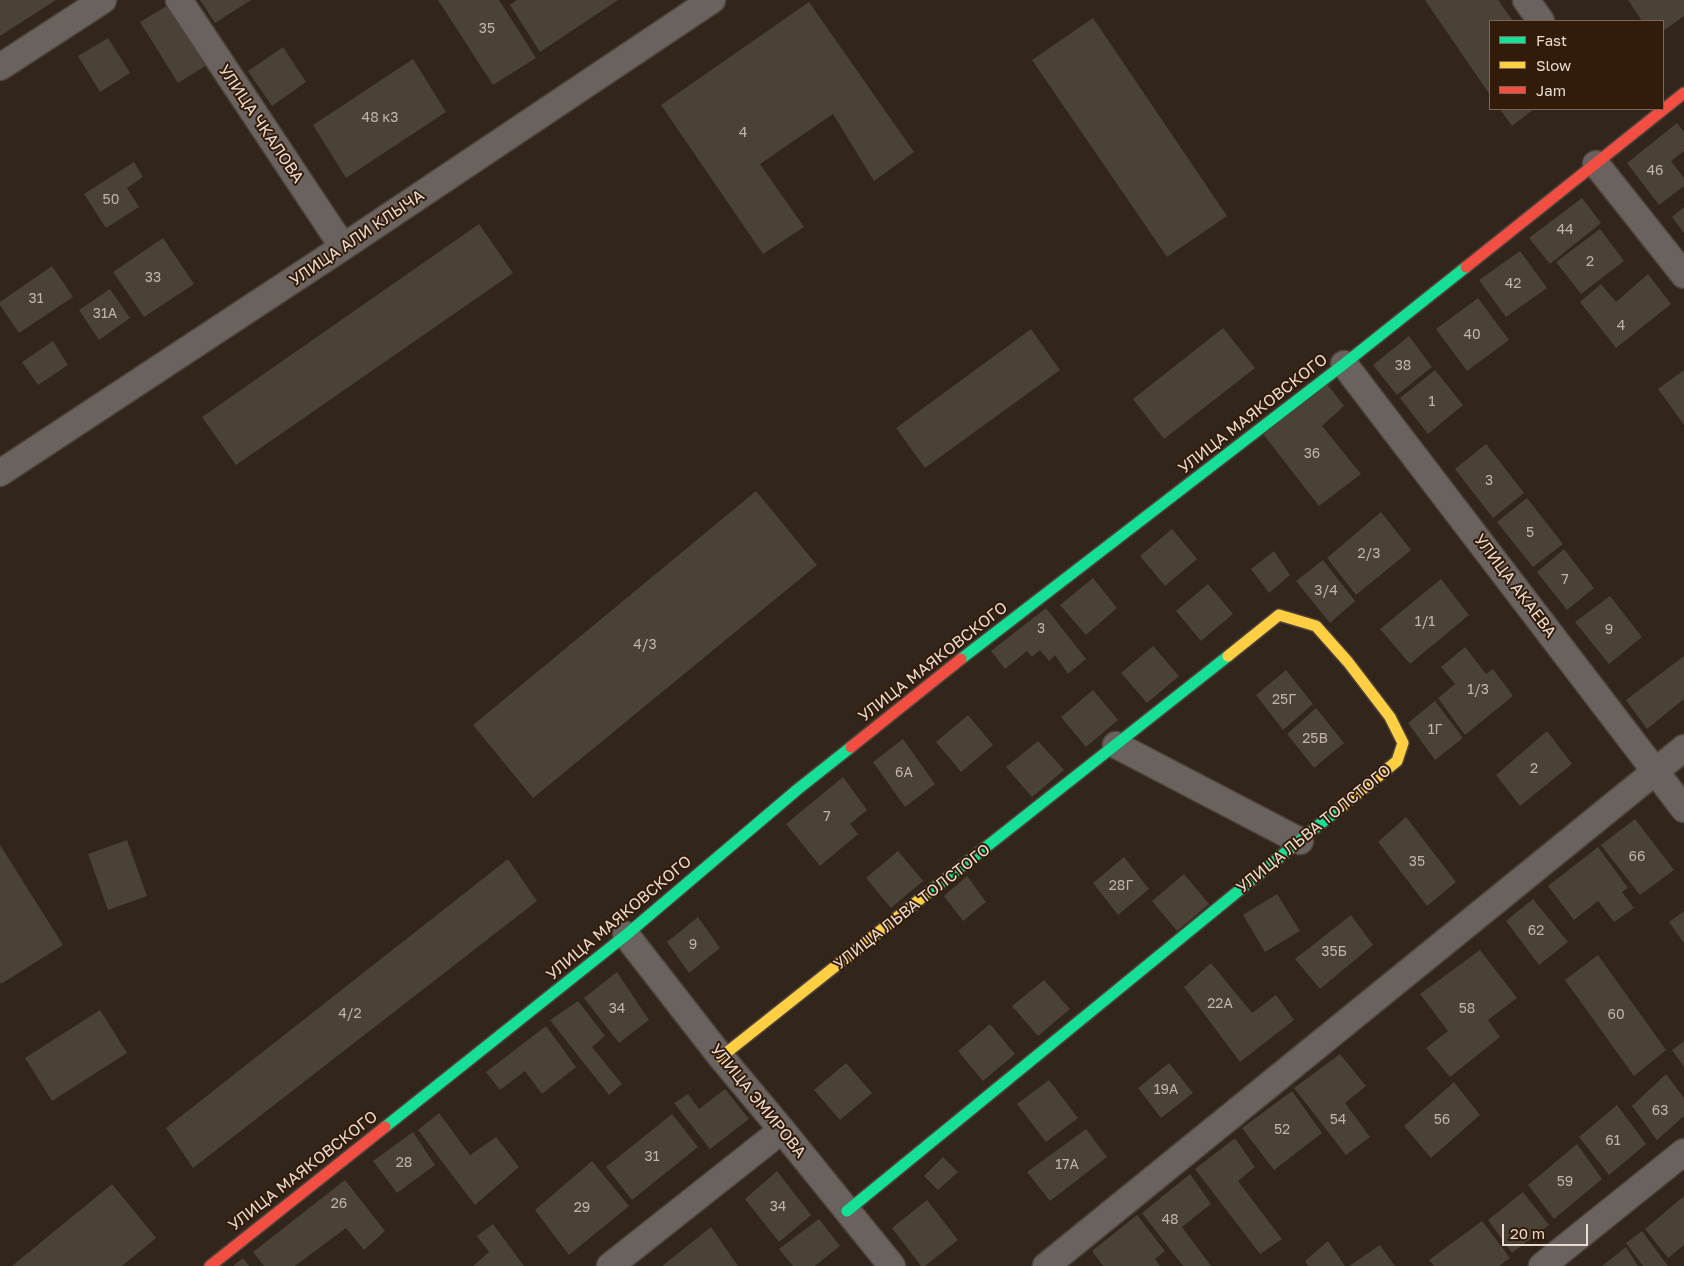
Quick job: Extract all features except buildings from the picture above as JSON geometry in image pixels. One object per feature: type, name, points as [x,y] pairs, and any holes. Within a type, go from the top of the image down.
[{"type":"street","points":[[0,68],[103,0]]},
{"type":"street","name":"УЛИЦА ЧКАЛОВА","points":[[179,0],[343,247]]},
{"type":"street","name":"УЛИЦА АЛИ КЛЫЧА","points":[[0,474],[712,0]]},
{"type":"street","points":[[1526,0],[1540,20]]},
{"type":"street","name":"УЛИЦА МАЯКОВСКОГО","points":[[1664,109],[1684,93]]},
{"type":"street","name":"УЛИЦА МАЯКОВСКОГО","points":[[210,1266],[626,935],[828,764],[1344,364],[1663,110]]},
{"type":"street","points":[[1596,164],[1684,275]]},
{"type":"street","name":"УЛИЦА АКАЕВА","points":[[1344,364],[1684,809]]},
{"type":"street","name":"УЛИЦА ЛЬВА ТОЛСТОГО","points":[[721,1057],[1279,616],[1316,626],[1348,662],[1390,717],[1403,743],[1397,761],[847,1210]]},
{"type":"street","points":[[1116,745],[1300,841]]},
{"type":"street","points":[[1046,1266],[1684,748]]},
{"type":"street","name":"УЛИЦА ЭМИРОВА","points":[[626,935],[721,1057],[892,1266]]},
{"type":"street","points":[[610,1266],[782,1130]]},
{"type":"street","points":[[1542,1266],[1684,1152]]},
{"type":"traffic: fast","points":[[961,659],[1344,364],[1466,267]]},
{"type":"traffic: fast","points":[[924,896],[1228,656]]},
{"type":"traffic: fast","points":[[385,1127],[626,935],[798,789],[851,747]]},
{"type":"traffic: fast","points":[[847,1211],[1341,807]]},
{"type":"traffic: slow","points":[[1228,656],[1279,615],[1316,626],[1348,662],[1390,717],[1403,743],[1397,761],[1341,807]]},
{"type":"traffic: slow","points":[[721,1057],[924,896]]},
{"type":"traffic: jam","points":[[1664,109],[1684,93]]},
{"type":"traffic: jam","points":[[1466,267],[1663,110]]},
{"type":"traffic: jam","points":[[851,747],[961,659]]},
{"type":"traffic: jam","points":[[210,1266],[385,1127]]}]
